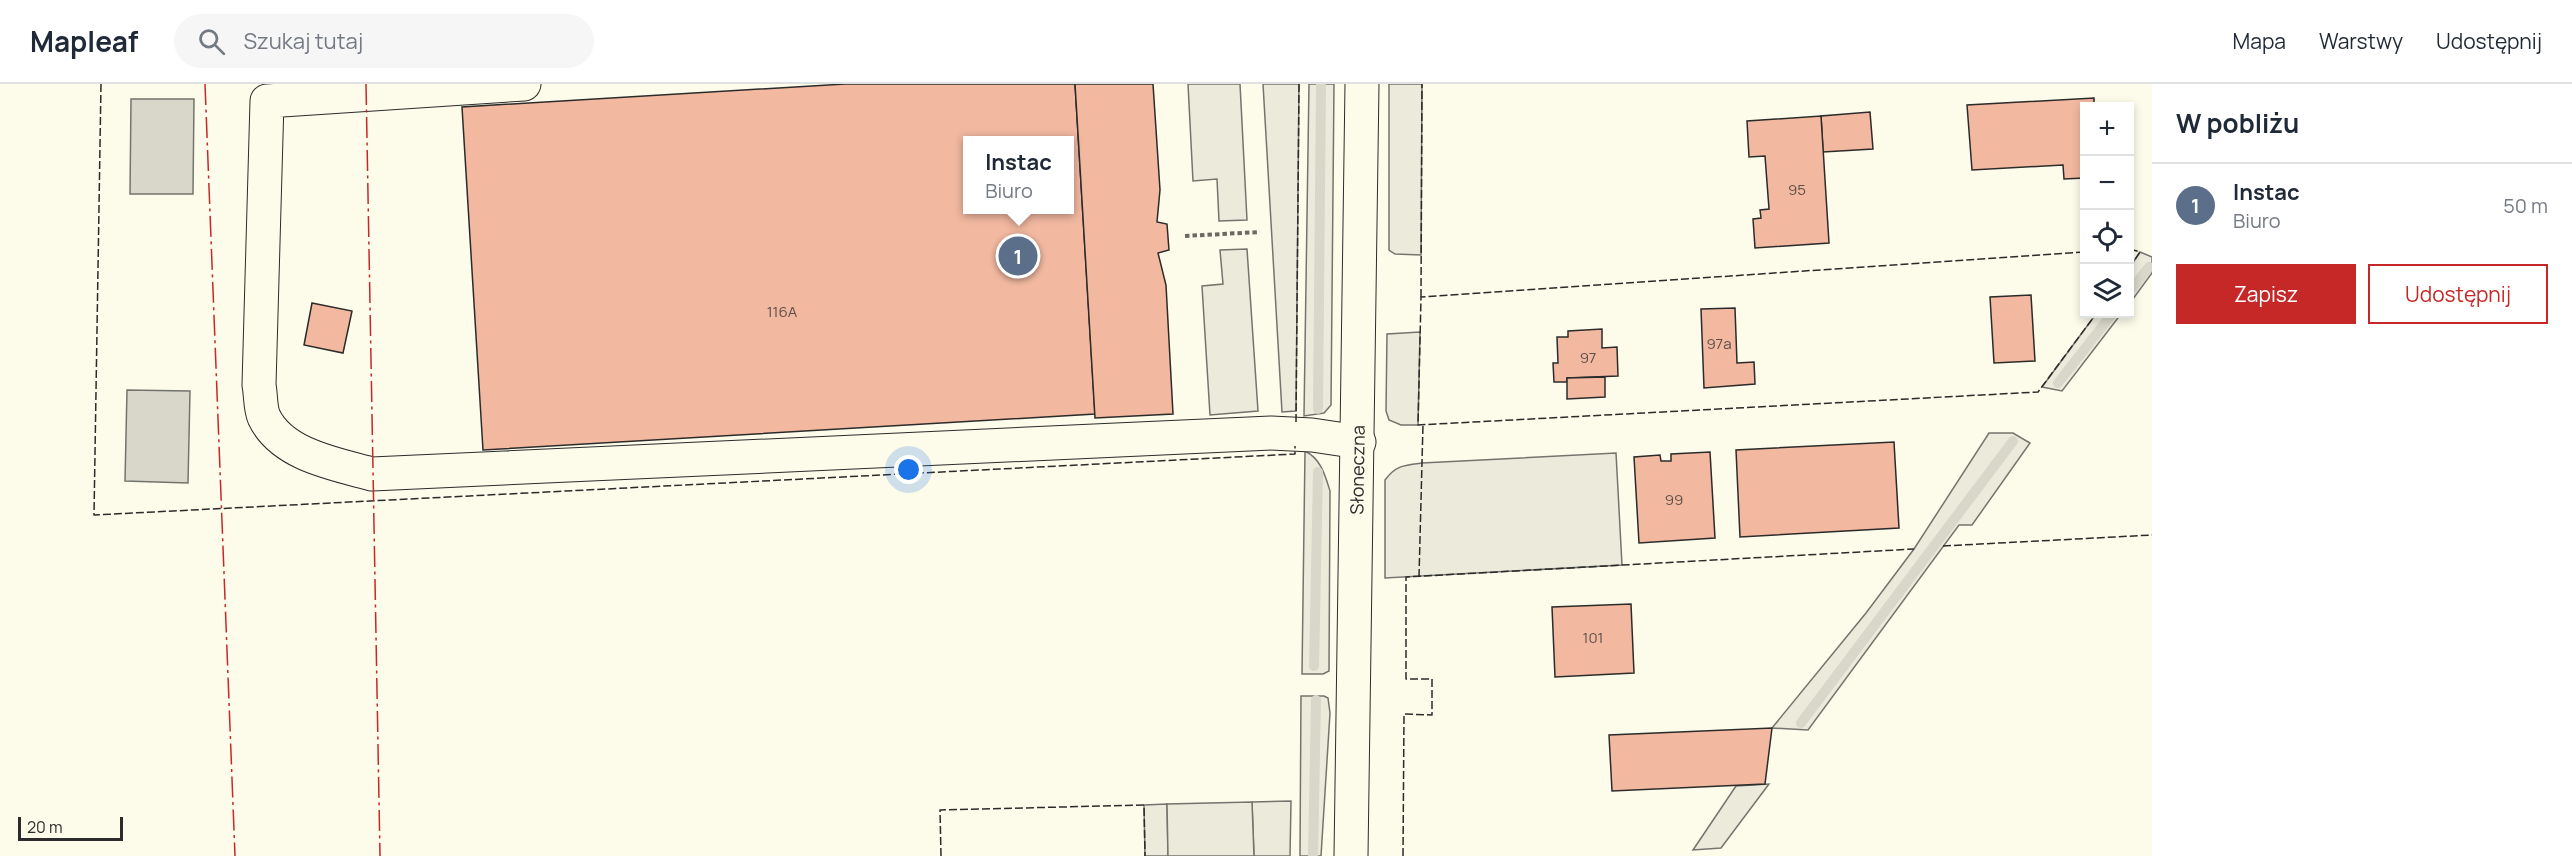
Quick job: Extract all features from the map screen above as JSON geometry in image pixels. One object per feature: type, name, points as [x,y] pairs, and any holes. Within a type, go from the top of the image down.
[{"type":"main road","points":[[524,84],[267,101],[259,385],[263,415],[277,438],[323,461],[372,474],[1270,433],[1312,435],[1359,442]]},
{"type":"main road","name":"Słoneczna","points":[[1351,856],[1359,442],[1362,84]]},
{"type":"path","points":[[1185,236],[1260,232]]},
{"type":"shaded area","points":[[1188,84],[1240,84],[1247,220],[1219,221],[1217,179],[1193,181]]},
{"type":"shaded area","points":[[1263,84],[1299,84],[1296,411],[1282,412]]},
{"type":"shaded area","points":[[1309,84],[1334,84],[1331,405],[1324,413],[1304,416]]},
{"type":"shaded area","points":[[1389,84],[1422,84],[1421,255],[1395,254],[1389,250]]},
{"type":"shaded area","points":[[131,99],[194,99],[193,194],[130,194]]},
{"type":"shaded area","points":[[1247,249],[1258,411],[1210,415],[1202,286],[1223,284],[1220,250]]},
{"type":"shaded area","points":[[2140,252],[2152,257],[2152,273],[2134,298],[2134,264]]},
{"type":"shaded area","points":[[2093,318],[2118,318],[2062,391],[2042,387]]},
{"type":"shaded area","points":[[1420,332],[1418,425],[1401,425],[1389,420],[1386,411],[1387,334]]},
{"type":"shaded area","points":[[127,390],[190,391],[188,483],[125,481]]},
{"type":"shaded area","points":[[1989,433],[2013,433],[2030,443],[1972,525],[1959,525],[1808,730],[1772,728],[1866,613],[1914,549]]},
{"type":"shaded area","points":[[1305,451],[1319,463],[1330,491],[1329,671],[1323,674],[1302,674]]},
{"type":"shaded area","points":[[1616,453],[1622,565],[1385,578],[1385,480],[1397,469],[1422,463]]},
{"type":"shaded area","points":[[1301,696],[1328,698],[1330,713],[1321,856],[1300,856]]},
{"type":"shaded area","points":[[1769,784],[1721,848],[1693,850],[1736,786]]},
{"type":"shaded area","points":[[1291,801],[1290,856],[1254,856],[1252,802]]},
{"type":"shaded area","points":[[1252,802],[1254,856],[1168,856],[1167,804]]},
{"type":"shaded area","points":[[1167,804],[1168,856],[1145,856],[1144,805]]},
{"type":"building","points":[[845,84],[1075,84],[1095,414],[483,450],[462,107]]},
{"type":"building","points":[[1075,84],[1153,84],[1160,190],[1157,222],[1167,224],[1169,250],[1158,253],[1166,285],[1173,414],[1095,418]]},
{"type":"building","points":[[2094,98],[2094,102],[2080,102],[2080,178],[2064,179],[2063,165],[1972,170],[1967,105]]},
{"type":"building","points":[[1870,112],[1873,149],[1823,152],[1821,116]]},
{"type":"building","points":[[1821,116],[1829,243],[1755,248],[1753,219],[1761,218],[1760,210],[1769,209],[1765,156],[1749,157],[1747,121]]},
{"type":"building","points":[[2031,295],[2035,361],[1994,363],[1990,297]]},
{"type":"building","points":[[312,303],[352,311],[343,353],[304,345]]},
{"type":"building","points":[[1735,308],[1737,363],[1754,362],[1755,384],[1704,388],[1701,309]]},
{"type":"building","points":[[1602,329],[1602,348],[1617,347],[1618,376],[1567,378],[1567,382],[1554,382],[1553,363],[1558,363],[1557,337],[1568,337],[1568,331]]},
{"type":"building","points":[[1605,377],[1605,397],[1567,399],[1567,378]]},
{"type":"building","points":[[1894,442],[1899,528],[1740,537],[1736,450]]},
{"type":"building","points":[[1710,452],[1715,538],[1639,543],[1634,457],[1660,455],[1661,461],[1671,461],[1671,454]]},
{"type":"building","points":[[1631,604],[1634,673],[1555,677],[1552,607]]},
{"type":"building","points":[[1772,728],[1765,784],[1612,791],[1609,735]]},
{"type":"waterway","points":[[1318,409],[1321,84]]},
{"type":"waterway","points":[[2134,286],[2149,267]]},
{"type":"waterway","points":[[2058,383],[2109,318]]},
{"type":"waterway","points":[[1801,723],[2013,441]]},
{"type":"waterway","points":[[1314,666],[1318,472]]},
{"type":"waterway","points":[[1313,856],[1316,700]]},
{"type":"fence","points":[[101,84],[94,515],[1295,454],[1295,446]]},
{"type":"fence","points":[[1296,422],[1299,84]]},
{"type":"fence","points":[[1421,297],[1422,84]]},
{"type":"fence","points":[[2134,250],[2140,252],[2134,261]]},
{"type":"fence","points":[[2080,252],[1421,297],[1418,425],[2038,392],[2093,318]]},
{"type":"fence","points":[[1419,577],[1423,424]]},
{"type":"fence","points":[[1943,546],[2152,535]]},
{"type":"fence","points":[[1403,856],[1404,714],[1432,715],[1432,679],[1406,679],[1406,577],[1914,549]]},
{"type":"fence","points":[[941,856],[940,810],[1144,805],[1145,856]]},
{"type":"power","points":[[205,84],[235,856]]},
{"type":"power","points":[[366,84],[380,856]]},
{"type":"place","name":"Instac","points":[[1018,256]]}]
